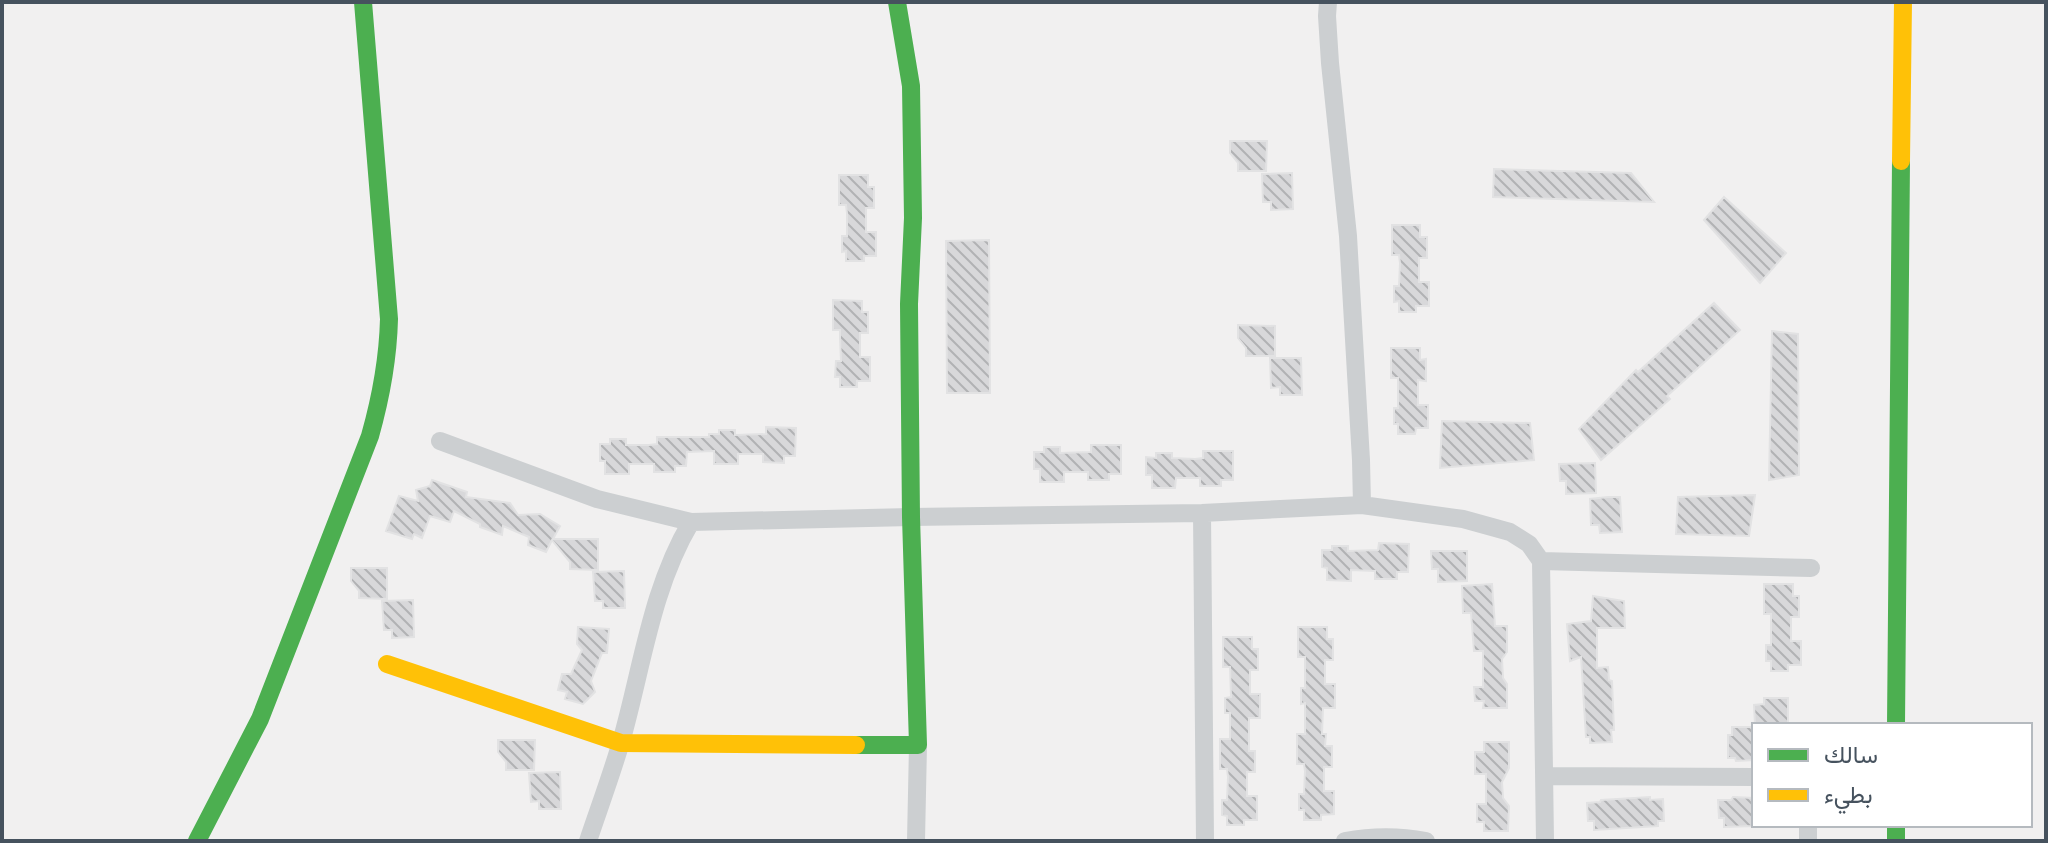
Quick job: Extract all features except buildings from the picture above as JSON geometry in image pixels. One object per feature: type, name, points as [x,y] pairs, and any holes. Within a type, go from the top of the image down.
[{"type":"street","points":[[197,841],[260,719],[370,436],[381,394],[388,348],[388,291],[363,2]]},
{"type":"street","points":[[897,2],[911,86],[913,218],[909,304],[918,745],[916,841]]},
{"type":"street","points":[[1328,2],[1330,63],[1348,236],[1362,505]]},
{"type":"street","points":[[1896,723],[1903,2]]},
{"type":"street","points":[[440,441],[597,499],[691,522],[1202,513],[1362,505],[1463,519],[1510,532],[1529,544],[1541,561],[1545,841]]},
{"type":"street","points":[[1202,513],[1205,841]]},
{"type":"street","points":[[588,841],[621,743],[658,598],[678,545],[691,522]]},
{"type":"street","points":[[1541,561],[1811,568]]},
{"type":"street","points":[[387,664],[621,743],[918,745]]},
{"type":"street","points":[[1545,776],[1752,777]]},
{"type":"street","points":[[1345,841],[1402,836],[1426,841]]},
{"type":"traffic: fast","points":[[197,841],[260,719],[370,436],[381,392],[389,319],[363,2]]},
{"type":"traffic: fast","points":[[856,745],[918,745],[911,517],[911,86],[897,2]]},
{"type":"traffic: fast","points":[[1896,723],[1901,161]]},
{"type":"traffic: fast","points":[[1896,827],[1896,841]]},
{"type":"traffic: slow","points":[[1901,161],[1903,2]]},
{"type":"traffic: slow","points":[[387,664],[621,743],[856,745]]}]
